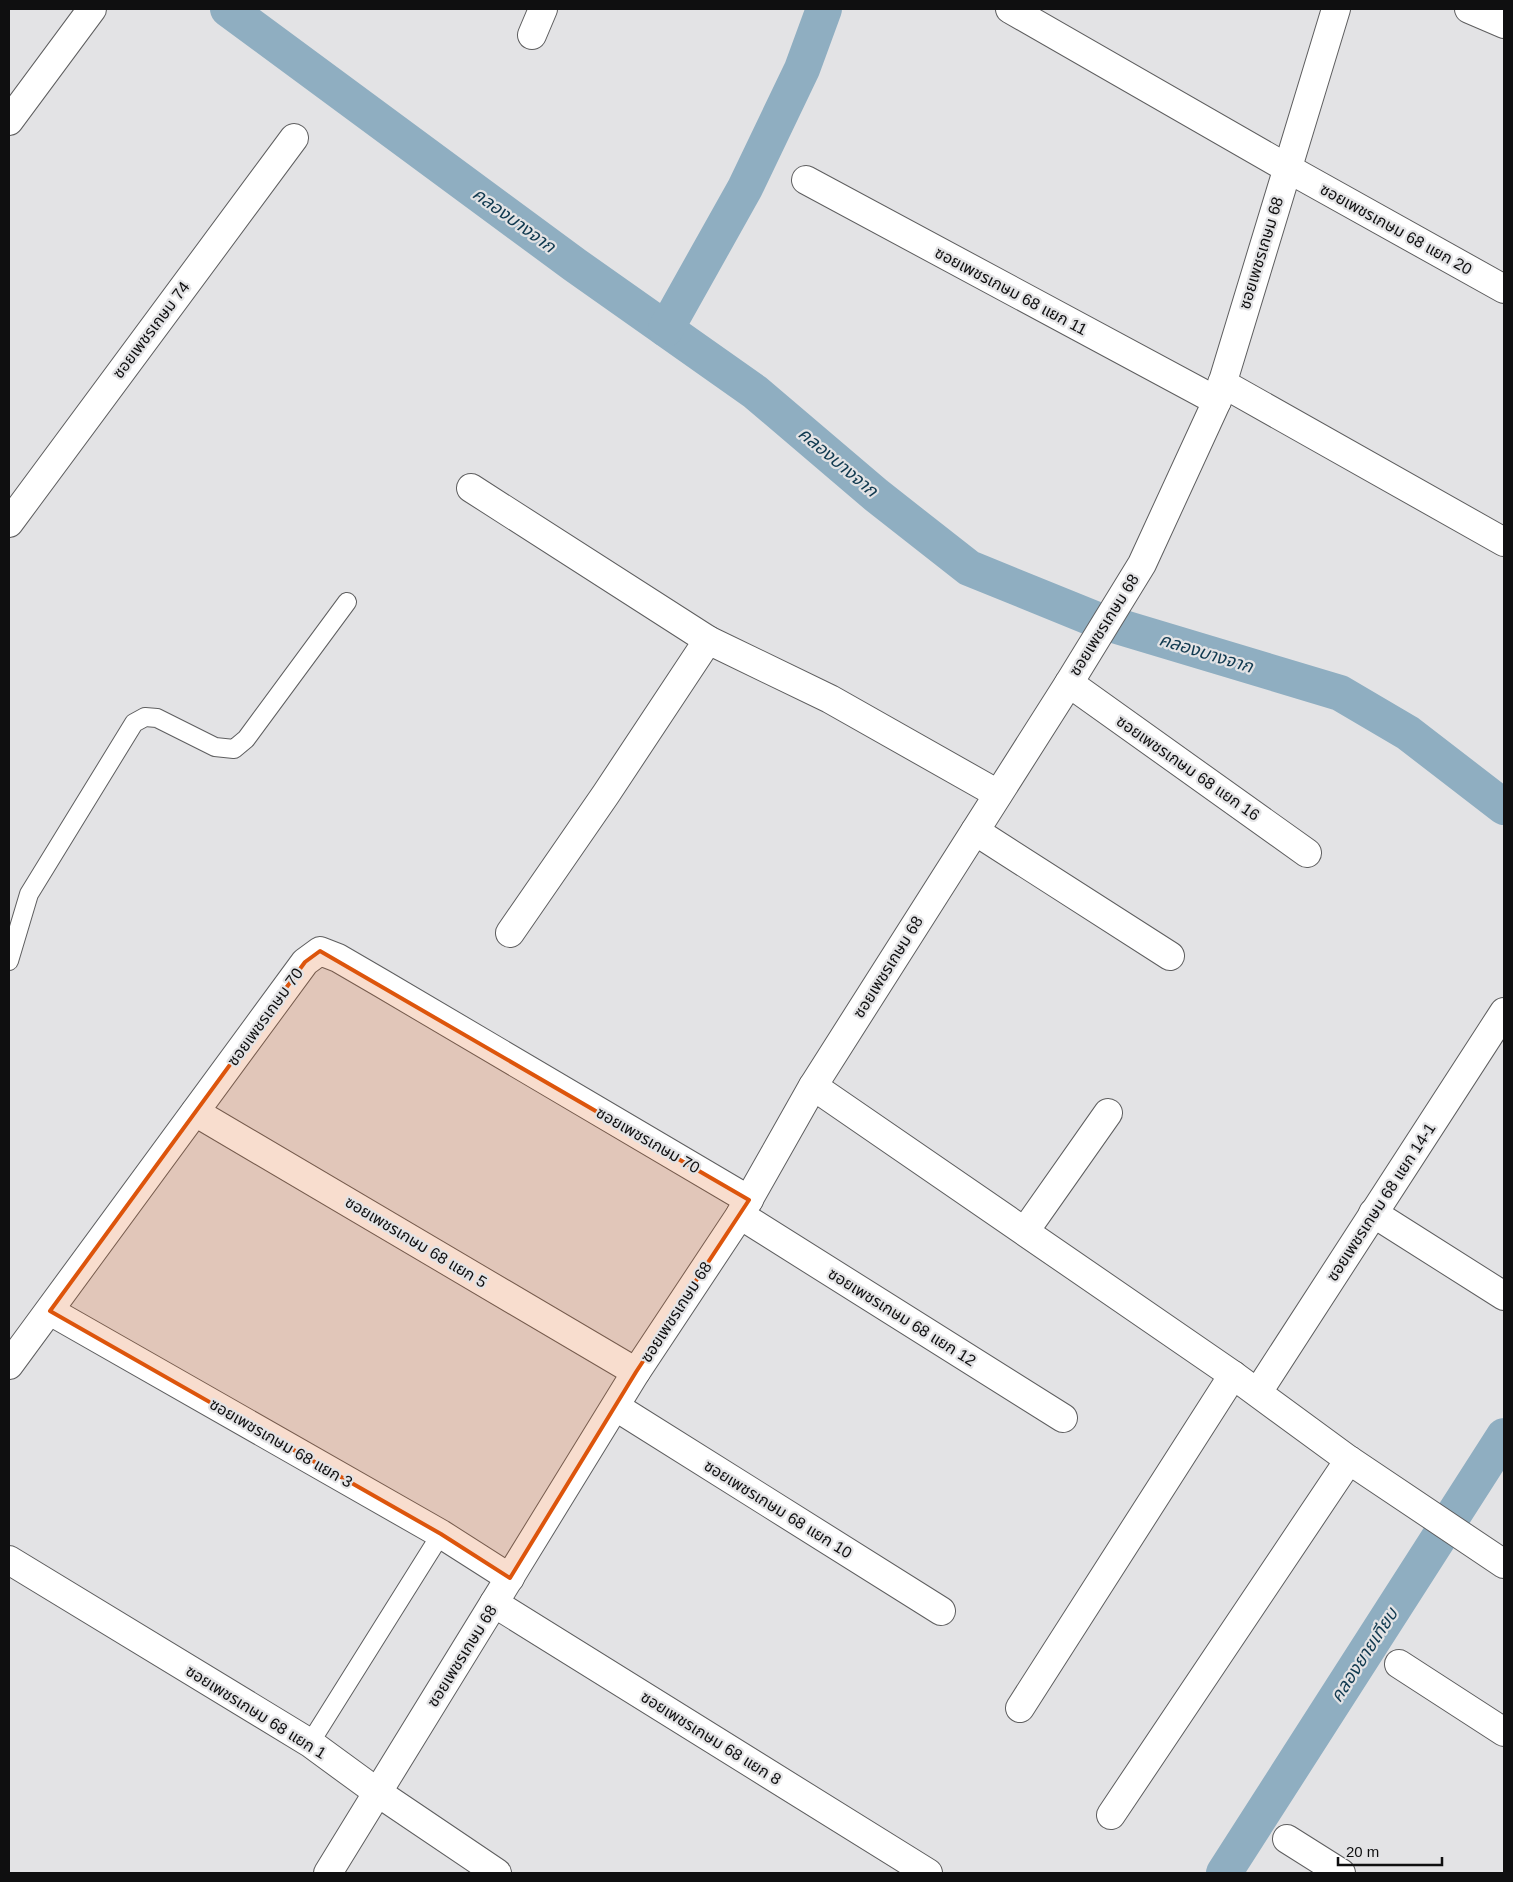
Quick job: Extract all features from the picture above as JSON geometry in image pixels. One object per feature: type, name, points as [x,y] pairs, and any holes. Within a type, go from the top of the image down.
[{"type":"street","points":[[9,121],[92,9]]},
{"type":"street","points":[[532,35],[543,9]]},
{"type":"street","name":"ซอยเพชรเกษม 68 แยก 20","points":[[1010,9],[1287,168],[1504,289]]},
{"type":"street","name":"ซอยเพชรเกษม 68","points":[[328,1873],[636,1372],[744,1207],[813,1086],[1069,683],[1142,564],[1219,392],[1336,9]]},
{"type":"street","points":[[1469,9],[1504,24]]},
{"type":"street","name":"ซอยเพชรเกษม 74","points":[[9,523],[110,384],[294,138]]},
{"type":"street","name":"ซอยเพชรเกษม 68 แยก 11","points":[[806,180],[1219,392],[1504,542]]},
{"type":"street","points":[[471,488],[708,640],[830,698],[998,794]]},
{"type":"street","points":[[510,933],[606,794],[708,640]]},
{"type":"street","name":"ซอยเพชรเกษม 68 แยก 16","points":[[1069,683],[1307,853]]},
{"type":"street","points":[[975,831],[1170,956]]},
{"type":"street","name":"ซอยเพชรเกษม 70","points":[[9,1365],[305,962],[320,951],[338,958],[389,988],[744,1207]]},
{"type":"street","name":"ซอยเพชรเกษม 68 แยก 14-1","points":[[1258,1392],[1373,1214],[1501,1024]]},
{"type":"street","points":[[813,1086],[1258,1392],[1349,1460],[1504,1564]]},
{"type":"street","name":"ซอยเพชรเกษม 68 แยก 5","points":[[195,1112],[636,1372]]},
{"type":"street","points":[[1025,1231],[1108,1114]]},
{"type":"street","name":"ซอยเพชรเกษม 68 แยก 12","points":[[744,1207],[1064,1418]]},
{"type":"street","points":[[1373,1214],[1504,1296]]},
{"type":"street","name":"ซอยเพชรเกษม 68 แยก 3","points":[[50,1310],[441,1534],[510,1578]]},
{"type":"street","points":[[1020,1708],[1233,1375]]},
{"type":"street","name":"ซอยเพชรเกษม 68 แยก 10","points":[[616,1407],[941,1611]]},
{"type":"street","points":[[1110,1815],[1349,1460]]},
{"type":"street","name":"ซอยเพชรเกษม 68 แยก 1","points":[[9,1560],[310,1743],[377,1792],[497,1873]]},
{"type":"street","name":"ซอยเพชรเกษม 68 แยก 8","points":[[494,1603],[928,1873]]},
{"type":"street","points":[[1399,1664],[1504,1732]]},
{"type":"street","points":[[1287,1839],[1341,1873]]},
{"type":"lane","points":[[9,961],[29,894],[134,723],[145,717],[157,718],[216,747],[234,749],[246,739],[347,602]]},
{"type":"lane","points":[[310,1743],[441,1534]]},
{"type":"highlighted area","points":[[320,951],[749,1200],[636,1372],[510,1578],[441,1534],[50,1311],[305,962]]},
{"type":"waterway","name":"คลองบางจาก","points":[[228,9],[575,265],[755,392],[876,495],[969,568],[1097,620],[1340,693],[1408,733],[1504,807]]},
{"type":"waterway","points":[[666,329],[745,188],[802,69],[824,9]]},
{"type":"waterway","name":"คลองยายเทียบ","points":[[1224,1873],[1504,1436]]}]
